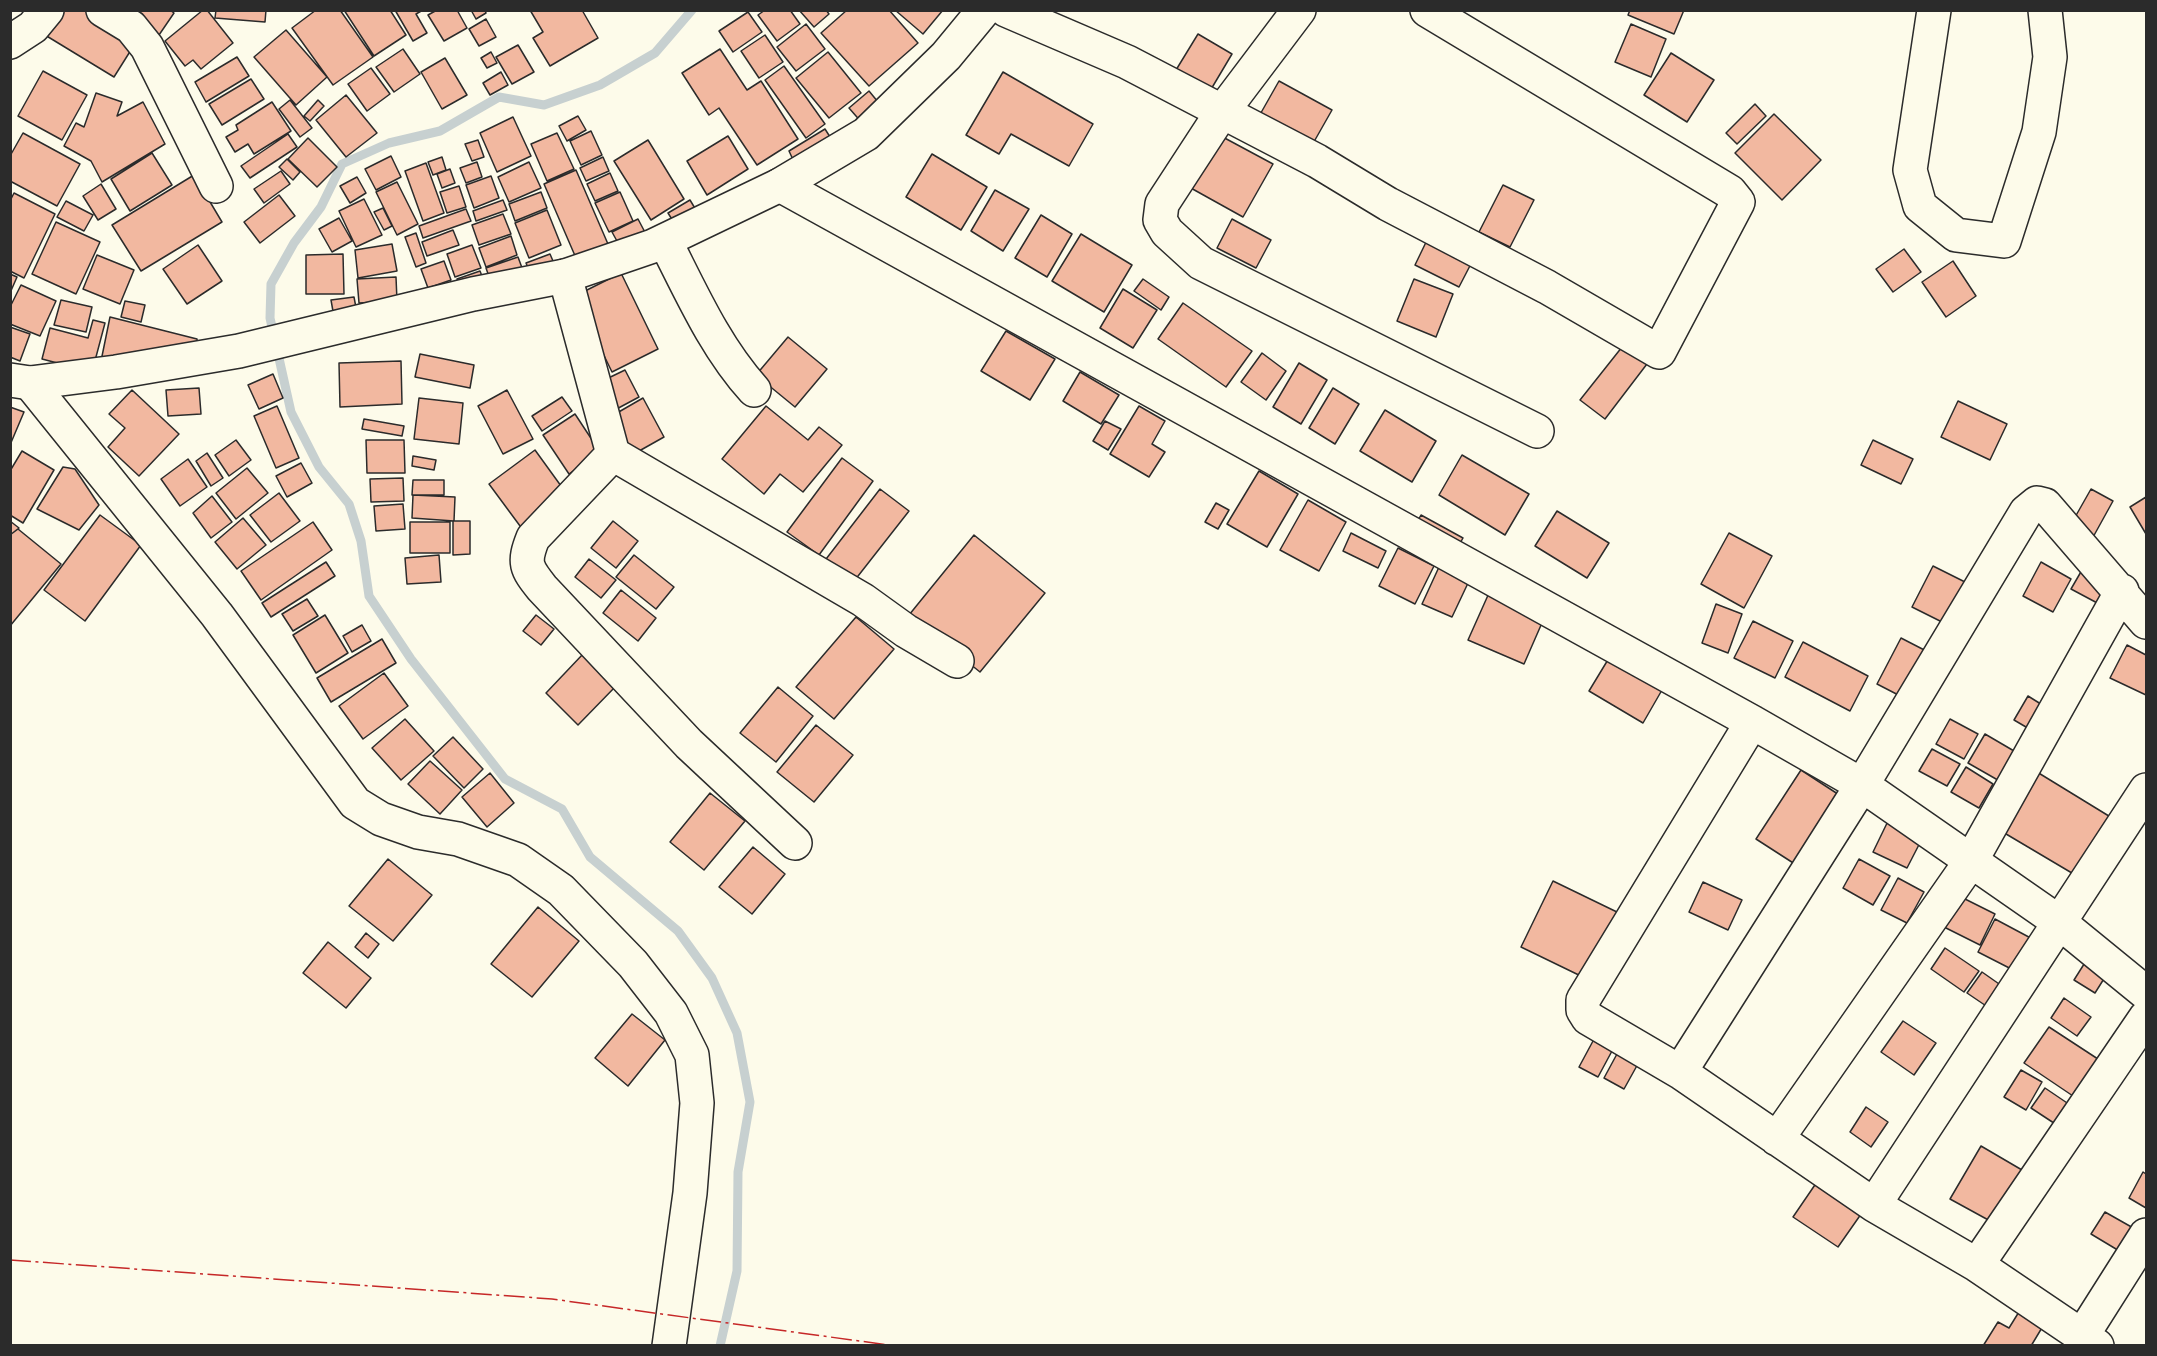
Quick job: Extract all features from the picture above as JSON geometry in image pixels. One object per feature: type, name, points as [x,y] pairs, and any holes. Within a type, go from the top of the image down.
[{"type":"street","points":[[10,42],[33,27],[47,10]]},
{"type":"street","points":[[103,10],[131,27],[147,46],[216,186]]},
{"type":"street","points":[[20,382],[152,367],[239,351],[312,332],[565,276],[665,241],[780,185],[866,134],[946,56],[984,10]]},
{"type":"street","points":[[1006,10],[1127,62],[1317,161],[1388,204],[1547,287],[1659,352],[1738,202],[1730,192],[1427,10]]},
{"type":"street","points":[[1299,10],[1222,112],[1162,204],[1160,220],[1167,232],[1201,263],[1537,431]]},
{"type":"street","points":[[1934,10],[1910,170],[1920,206],[1956,235],[2004,241],[2039,132],[2050,57],[2045,10]]},
{"type":"street","points":[[780,185],[1862,785],[2060,922],[2146,993]]},
{"type":"street","points":[[665,241],[710,328],[734,366],[754,390]]},
{"type":"street","points":[[565,276],[614,454],[863,600],[906,631],[957,661]]},
{"type":"street","points":[[20,382],[217,615],[355,803],[381,819],[418,832],[458,839],[518,861],[561,890],[633,964],[671,1013],[692,1055],[697,1103],[690,1193],[669,1346]]},
{"type":"street","points":[[614,454],[533,538],[526,554],[527,568],[542,588],[689,744],[795,843]]},
{"type":"street","points":[[1680,1072],[1862,785],[2026,512],[2037,504],[2045,505],[2122,591],[2146,622]]},
{"type":"street","points":[[1777,1139],[1971,861],[2122,591]]},
{"type":"street","points":[[1752,722],[1583,1000],[1582,1010],[1588,1018],[1680,1072],[1874,1205],[1977,1265],[2089,1341],[2146,1235]]},
{"type":"street","points":[[1874,1205],[2060,922],[2142,810]]},
{"type":"street","points":[[1977,1265],[2146,1017]]},
{"type":"building","points":[[60,10],[84,10],[136,42],[114,77],[45,35]]},
{"type":"building","points":[[136,10],[170,10],[174,13],[159,35],[132,16]]},
{"type":"building","points":[[203,10],[207,10],[233,43],[201,69],[193,60],[185,66],[165,41]]},
{"type":"building","points":[[216,10],[266,10],[265,22],[215,18]]},
{"type":"building","points":[[316,10],[340,10],[373,57],[333,85],[292,28]]},
{"type":"building","points":[[344,10],[390,10],[406,35],[374,56]]},
{"type":"building","points":[[395,10],[423,10],[416,14],[427,33],[413,41]]},
{"type":"building","points":[[437,10],[457,10],[467,28],[444,41],[428,15]]},
{"type":"building","points":[[471,10],[485,10],[486,13],[476,19]]},
{"type":"building","points":[[530,10],[582,10],[598,38],[550,66],[533,38],[543,32]]},
{"type":"building","points":[[765,10],[790,10],[800,24],[777,41],[758,15]]},
{"type":"building","points":[[799,10],[826,10],[829,14],[814,27]]},
{"type":"building","points":[[847,10],[889,10],[918,43],[869,86],[821,33]]},
{"type":"building","points":[[895,10],[943,10],[923,34]]},
{"type":"building","points":[[1630,10],[1684,10],[1674,34],[1628,15]]},
{"type":"building","points":[[748,12],[762,32],[733,52],[719,31]]},
{"type":"building","points":[[486,19],[496,37],[479,46],[469,29]]},
{"type":"building","points":[[806,24],[825,49],[796,71],[777,47]]},
{"type":"building","points":[[1631,24],[1666,39],[1651,77],[1615,62]]},
{"type":"building","points":[[286,30],[327,77],[296,105],[254,57]]},
{"type":"building","points":[[1198,34],[1232,54],[1210,91],[1176,70]]},
{"type":"building","points":[[765,35],[783,62],[759,78],[741,51]]},
{"type":"building","points":[[518,45],[534,72],[512,84],[496,57]]},
{"type":"building","points":[[403,49],[420,74],[394,92],[376,67]]},
{"type":"building","points":[[720,49],[747,90],[761,81],[798,139],[757,165],[719,108],[709,115],[682,73]]},
{"type":"building","points":[[491,52],[497,63],[487,68],[481,58]]},
{"type":"building","points":[[828,52],[861,93],[829,118],[796,78]]},
{"type":"building","points":[[1671,53],[1714,80],[1687,122],[1644,95]]},
{"type":"building","points":[[237,57],[249,76],[206,102],[195,82]]},
{"type":"building","points":[[445,58],[467,95],[442,109],[421,72]]},
{"type":"building","points":[[784,66],[825,124],[806,138],[765,80]]},
{"type":"building","points":[[371,68],[390,94],[367,111],[348,84]]},
{"type":"building","points":[[43,71],[87,95],[62,140],[18,116]]},
{"type":"building","points":[[501,72],[508,85],[490,95],[483,83]]},
{"type":"building","points":[[1003,72],[1093,124],[1069,166],[1011,134],[999,154],[966,135]]},
{"type":"building","points":[[251,79],[264,99],[222,125],[209,104]]},
{"type":"building","points":[[1279,81],[1332,110],[1311,147],[1258,118]]},
{"type":"building","points":[[869,91],[883,108],[863,124],[849,108]]},
{"type":"building","points":[[96,93],[122,102],[117,116],[143,102],[165,144],[102,182],[91,161],[64,146],[76,123],[84,127]]},
{"type":"building","points":[[346,95],[377,133],[346,157],[316,120]]},
{"type":"building","points":[[290,100],[312,128],[300,137],[279,109]]},
{"type":"building","points":[[318,100],[324,106],[310,121],[304,116]]},
{"type":"building","points":[[272,102],[291,131],[254,154],[248,144],[235,152],[226,137],[238,130],[236,125]]},
{"type":"building","points":[[1755,104],[1766,116],[1737,144],[1726,133]]},
{"type":"building","points":[[1774,114],[1821,160],[1782,200],[1735,153]]},
{"type":"building","points":[[578,116],[586,130],[567,141],[559,126]]},
{"type":"building","points":[[513,117],[531,156],[497,172],[480,133]]},
{"type":"building","points":[[825,129],[837,148],[795,164],[789,151]]},
{"type":"building","points":[[591,131],[602,155],[581,165],[570,141]]},
{"type":"building","points":[[23,133],[80,164],[57,206],[10,181],[10,156]]},
{"type":"building","points":[[557,133],[574,169],[547,181],[531,144]]},
{"type":"building","points":[[288,134],[297,147],[250,178],[241,166]]},
{"type":"building","points":[[1219,135],[1273,164],[1243,217],[1189,187]]},
{"type":"building","points":[[728,136],[748,169],[707,195],[687,161]]},
{"type":"building","points":[[308,138],[337,167],[317,187],[288,159]]},
{"type":"building","points":[[478,140],[484,157],[472,161],[465,144]]},
{"type":"building","points":[[648,140],[684,199],[651,220],[614,161]]},
{"type":"building","points":[[152,153],[172,185],[130,211],[111,179]]},
{"type":"building","points":[[932,154],[987,187],[961,230],[906,197]]},
{"type":"building","points":[[391,156],[401,177],[376,190],[365,169]]},
{"type":"building","points":[[442,157],[446,170],[433,175],[428,162]]},
{"type":"building","points":[[603,157],[609,171],[586,181],[580,168]]},
{"type":"building","points":[[287,159],[300,172],[293,180],[279,167]]},
{"type":"building","points":[[477,162],[482,177],[466,183],[460,168]]},
{"type":"building","points":[[529,162],[541,188],[509,202],[498,177]]},
{"type":"building","points":[[426,163],[444,213],[423,221],[405,171]]},
{"type":"building","points":[[450,169],[455,183],[442,188],[437,174]]},
{"type":"building","points":[[576,170],[611,251],[579,265],[544,184]]},
{"type":"building","points":[[281,171],[290,184],[264,203],[254,189]]},
{"type":"building","points":[[610,173],[618,191],[595,201],[587,184]]},
{"type":"building","points":[[194,175],[222,222],[141,271],[112,225]]},
{"type":"building","points":[[491,176],[499,198],[474,208],[466,185]]},
{"type":"building","points":[[357,177],[366,193],[350,203],[340,186]]},
{"type":"building","points":[[397,182],[418,224],[397,235],[376,192]]},
{"type":"building","points":[[101,184],[116,209],[98,220],[83,196]]},
{"type":"building","points":[[1503,185],[1534,200],[1510,247],[1479,232]]},
{"type":"building","points":[[459,186],[466,207],[447,213],[440,192]]},
{"type":"building","points":[[995,190],[1029,209],[1003,251],[971,231]]},
{"type":"building","points":[[541,192],[547,208],[515,221],[509,204]]},
{"type":"building","points":[[620,192],[633,221],[609,232],[595,203]]},
{"type":"building","points":[[14,193],[55,214],[24,278],[10,271],[10,201]]},
{"type":"building","points":[[279,195],[295,216],[260,243],[244,222]]},
{"type":"building","points":[[364,199],[382,235],[356,247],[339,211]]},
{"type":"building","points":[[503,200],[507,210],[476,221],[473,211]]},
{"type":"building","points":[[690,200],[699,215],[678,229],[668,213]]},
{"type":"building","points":[[66,201],[93,215],[84,231],[57,217]]},
{"type":"building","points":[[383,208],[392,226],[384,230],[374,212]]},
{"type":"building","points":[[466,209],[471,221],[423,238],[419,226]]},
{"type":"building","points":[[547,210],[561,245],[529,258],[515,223]]},
{"type":"building","points":[[503,214],[511,234],[479,245],[472,225]]},
{"type":"building","points":[[1041,215],[1072,234],[1047,277],[1015,258]]},
{"type":"building","points":[[339,218],[352,241],[332,252],[319,229]]},
{"type":"building","points":[[638,219],[648,238],[623,252],[612,232]]},
{"type":"building","points":[[1232,219],[1271,240],[1256,268],[1217,248]]},
{"type":"building","points":[[56,222],[100,242],[76,294],[32,274]]},
{"type":"building","points":[[453,230],[459,245],[427,256],[422,242]]},
{"type":"building","points":[[416,233],[426,263],[416,267],[405,237]]},
{"type":"building","points":[[1081,234],[1132,265],[1104,312],[1052,281]]},
{"type":"building","points":[[511,236],[517,255],[486,267],[479,248]]},
{"type":"building","points":[[1429,236],[1474,258],[1459,287],[1415,265]]},
{"type":"building","points":[[392,244],[397,271],[358,278],[355,250]]},
{"type":"building","points":[[198,245],[222,281],[187,304],[163,269]]},
{"type":"building","points":[[472,245],[481,268],[455,277],[447,254]]},
{"type":"building","points":[[1904,249],[1921,272],[1893,292],[1876,269]]},
{"type":"building","points":[[343,254],[344,294],[306,294],[306,255]]},
{"type":"building","points":[[550,254],[556,268],[532,277],[526,263]]},
{"type":"building","points":[[97,255],[134,270],[120,304],[83,289]]},
{"type":"building","points":[[518,257],[525,276],[493,288],[486,268]]},
{"type":"building","points":[[444,261],[451,280],[428,288],[421,269]]},
{"type":"building","points":[[1953,261],[1976,296],[1946,317],[1922,282]]},
{"type":"building","points":[[480,271],[487,289],[461,289],[457,279]]},
{"type":"building","points":[[621,273],[658,349],[612,372],[575,296]]},
{"type":"building","points":[[10,274],[17,277],[10,293]]},
{"type":"building","points":[[396,277],[397,301],[359,303],[357,279]]},
{"type":"building","points":[[1143,279],[1169,297],[1161,310],[1134,291]]},
{"type":"building","points":[[1414,279],[1453,294],[1436,337],[1397,321]]},
{"type":"building","points":[[21,285],[56,301],[40,336],[10,324],[10,307]]},
{"type":"building","points":[[1123,289],[1157,310],[1133,348],[1100,328]]},
{"type":"building","points":[[354,297],[357,313],[334,317],[331,300]]},
{"type":"building","points":[[61,300],[92,307],[86,332],[54,325]]},
{"type":"building","points":[[125,301],[145,305],[141,322],[121,317]]},
{"type":"building","points":[[1183,303],[1252,351],[1226,387],[1158,339]]},
{"type":"building","points":[[110,317],[197,339],[198,352],[100,366]]},
{"type":"building","points":[[93,320],[105,323],[92,372],[42,359],[50,328],[88,338]]},
{"type":"building","points":[[10,327],[30,334],[20,361],[10,357]]},
{"type":"building","points":[[1006,331],[1055,359],[1030,400],[981,371]]},
{"type":"building","points":[[788,337],[827,369],[795,407],[756,375]]},
{"type":"building","points":[[1626,342],[1650,360],[1605,419],[1580,400]]},
{"type":"building","points":[[1262,353],[1286,371],[1266,400],[1241,382]]},
{"type":"building","points":[[420,354],[474,365],[470,388],[415,377]]},
{"type":"building","points":[[401,361],[402,404],[340,407],[339,363]]},
{"type":"building","points":[[1299,363],[1327,380],[1301,424],[1273,407]]},
{"type":"building","points":[[625,370],[639,397],[611,412],[596,384]]},
{"type":"building","points":[[1080,372],[1119,395],[1101,424],[1063,401]]},
{"type":"building","points":[[273,374],[283,398],[259,409],[248,385]]},
{"type":"building","points":[[199,388],[201,414],[168,416],[166,390]]},
{"type":"building","points":[[1333,388],[1359,404],[1335,444],[1309,428]]},
{"type":"building","points":[[132,390],[179,434],[139,476],[108,447],[125,428],[109,414]]},
{"type":"building","points":[[507,390],[533,439],[503,454],[478,406]]},
{"type":"building","points":[[562,397],[572,411],[542,431],[532,416]]},
{"type":"building","points":[[419,398],[463,403],[459,444],[414,439]]},
{"type":"building","points":[[643,398],[664,437],[632,455],[610,417]]},
{"type":"building","points":[[1958,401],[2007,424],[1990,460],[1941,437]]},
{"type":"building","points":[[277,406],[299,458],[276,468],[254,416]]},
{"type":"building","points":[[766,406],[808,440],[819,427],[842,445],[803,492],[780,474],[764,494],[722,459]]},
{"type":"building","points":[[1139,406],[1165,421],[1152,444],[1165,452],[1149,477],[1110,454]]},
{"type":"building","points":[[10,407],[24,412],[10,445]]},
{"type":"building","points":[[1385,410],[1436,441],[1412,482],[1360,451]]},
{"type":"building","points":[[575,414],[600,452],[569,474],[543,435]]},
{"type":"building","points":[[364,419],[404,426],[402,436],[362,429]]},
{"type":"building","points":[[1105,421],[1121,429],[1108,450],[1093,441]]},
{"type":"building","points":[[236,440],[251,460],[229,476],[215,455]]},
{"type":"building","points":[[366,440],[404,440],[405,473],[367,473]]},
{"type":"building","points":[[1873,440],[1913,459],[1901,484],[1861,465]]},
{"type":"building","points":[[535,450],[569,497],[523,530],[489,484]]},
{"type":"building","points":[[22,451],[54,470],[23,523],[10,515],[10,471]]},
{"type":"building","points":[[207,453],[223,478],[211,486],[196,461]]},
{"type":"building","points":[[1462,455],[1529,494],[1505,535],[1439,495]]},
{"type":"building","points":[[413,456],[436,460],[434,470],[412,466]]},
{"type":"building","points":[[842,458],[873,481],[819,555],[787,532]]},
{"type":"building","points":[[188,459],[207,487],[180,506],[161,479]]},
{"type":"building","points":[[301,463],[312,483],[287,497],[276,476]]},
{"type":"building","points":[[63,467],[75,469],[99,505],[79,530],[37,509]]},
{"type":"building","points":[[247,468],[268,493],[236,519],[216,493]]},
{"type":"building","points":[[1259,471],[1298,494],[1267,547],[1227,524]]},
{"type":"building","points":[[403,478],[404,501],[371,502],[370,479]]},
{"type":"building","points":[[413,480],[444,480],[444,495],[412,495]]},
{"type":"building","points":[[880,489],[909,511],[851,585],[823,563]]},
{"type":"building","points":[[2091,489],[2113,501],[2092,539],[2070,526]]},
{"type":"building","points":[[279,493],[300,521],[271,542],[250,515]]},
{"type":"building","points":[[413,495],[455,497],[454,521],[412,518]]},
{"type":"building","points":[[212,496],[232,522],[211,538],[193,513]]},
{"type":"building","points":[[2146,497],[2146,534],[2130,507]]},
{"type":"building","points":[[1308,500],[1346,522],[1319,571],[1280,550]]},
{"type":"building","points":[[1216,503],[1229,510],[1218,529],[1205,522]]},
{"type":"building","points":[[403,504],[405,529],[376,531],[374,506]]},
{"type":"building","points":[[1557,511],[1609,543],[1587,578],[1535,546]]},
{"type":"building","points":[[100,515],[141,545],[85,621],[44,590]]},
{"type":"building","points":[[1421,515],[1463,538],[1455,552],[1413,529]]},
{"type":"building","points":[[243,518],[266,545],[237,569],[215,542]]},
{"type":"building","points":[[10,521],[19,528],[10,535]]},
{"type":"building","points":[[453,521],[470,521],[470,554],[453,555]]},
{"type":"building","points":[[613,521],[638,541],[616,568],[591,548]]},
{"type":"building","points":[[313,522],[332,550],[261,600],[241,571]]},
{"type":"building","points":[[410,522],[450,522],[450,553],[410,553]]},
{"type":"building","points":[[18,529],[61,564],[10,626],[10,535]]},
{"type":"building","points":[[1351,533],[1386,551],[1378,568],[1343,551]]},
{"type":"building","points":[[1729,533],[1772,556],[1744,608],[1701,584]]},
{"type":"building","points":[[974,535],[1045,593],[980,672],[909,615]]},
{"type":"building","points":[[1398,548],[1434,566],[1415,604],[1379,586]]},
{"type":"building","points":[[439,555],[441,582],[407,584],[405,558]]},
{"type":"building","points":[[634,555],[674,587],[656,609],[616,577]]},
{"type":"building","points":[[589,559],[616,580],[601,598],[575,577]]},
{"type":"building","points":[[326,562],[335,576],[271,617],[262,603]]},
{"type":"building","points":[[2041,562],[2071,579],[2053,612],[2023,596]]},
{"type":"building","points":[[1933,566],[1975,587],[1954,628],[1912,607]]},
{"type":"building","points":[[1439,567],[1469,581],[1452,617],[1422,604]]},
{"type":"building","points":[[2082,570],[2111,586],[2101,605],[2071,589]]},
{"type":"building","points":[[621,590],[656,618],[638,641],[603,613]]},
{"type":"building","points":[[1489,593],[1545,616],[1524,664],[1468,640]]},
{"type":"building","points":[[307,599],[318,616],[293,631],[282,614]]},
{"type":"building","points":[[1716,604],[1742,614],[1728,653],[1702,643]]},
{"type":"building","points":[[325,615],[348,653],[316,673],[293,635]]},
{"type":"building","points":[[536,615],[554,629],[541,645],[523,631]]},
{"type":"building","points":[[856,617],[894,649],[834,719],[796,687]]},
{"type":"building","points":[[1753,621],[1793,641],[1775,678],[1734,658]]},
{"type":"building","points":[[362,625],[371,641],[352,652],[343,636]]},
{"type":"building","points":[[1901,638],[1934,655],[1910,701],[1877,684]]},
{"type":"building","points":[[382,639],[396,663],[331,702],[317,678]]},
{"type":"building","points":[[1803,642],[1868,676],[1850,711],[1785,677]]},
{"type":"building","points":[[2127,645],[2146,655],[2146,695],[2110,678]]},
{"type":"building","points":[[583,654],[616,686],[578,725],[546,693]]},
{"type":"building","points":[[1609,658],[1662,690],[1643,723],[1589,691]]},
{"type":"building","points":[[384,673],[408,706],[363,739],[339,706]]},
{"type":"building","points":[[778,687],[813,716],[776,762],[740,733]]},
{"type":"building","points":[[2028,696],[2052,711],[2038,734],[2014,720]]},
{"type":"building","points":[[405,719],[434,751],[401,780],[372,748]]},
{"type":"building","points":[[1950,719],[1978,734],[1964,759],[1936,744]]},
{"type":"building","points":[[816,725],[853,755],[814,802],[777,772]]},
{"type":"building","points":[[1985,734],[2026,758],[2010,787],[1968,763]]},
{"type":"building","points":[[453,737],[483,769],[464,788],[433,756]]},
{"type":"building","points":[[1932,749],[1960,764],[1947,786],[1919,771]]},
{"type":"building","points":[[430,761],[462,790],[440,814],[408,784]]},
{"type":"building","points":[[1966,767],[1993,784],[1979,808],[1951,792]]},
{"type":"building","points":[[1801,770],[1847,800],[1801,868],[1756,839]]},
{"type":"building","points":[[2037,772],[2117,821],[2082,879],[2001,831]]},
{"type":"building","points":[[490,773],[514,803],[487,827],[462,797]]},
{"type":"building","points":[[710,793],[745,821],[704,870],[670,842]]},
{"type":"building","points":[[1890,817],[1925,833],[1907,868],[1873,852]]},
{"type":"building","points":[[753,847],[785,874],[752,914],[719,887]]},
{"type":"building","points":[[388,859],[432,895],[393,941],[349,906]]},
{"type":"building","points":[[1859,859],[1890,876],[1873,905],[1843,888]]},
{"type":"building","points":[[1898,878],[1924,892],[1907,923],[1881,910]]},
{"type":"building","points":[[1553,881],[1619,913],[1587,979],[1521,947]]},
{"type":"building","points":[[1703,882],[1742,900],[1728,930],[1689,912]]},
{"type":"building","points":[[1953,893],[1995,914],[1980,945],[1938,924]]},
{"type":"building","points":[[538,907],[579,941],[532,997],[491,964]]},
{"type":"building","points":[[1995,919],[2040,943],[2023,975],[1978,952]]},
{"type":"building","points":[[366,933],[379,944],[368,958],[355,947]]},
{"type":"building","points":[[328,942],[371,978],[346,1008],[303,973]]},
{"type":"building","points":[[1945,948],[1979,971],[1964,992],[1931,969]]},
{"type":"building","points":[[2091,953],[2112,966],[2095,993],[2074,980]]},
{"type":"building","points":[[1982,972],[2012,993],[1998,1014],[1967,993]]},
{"type":"building","points":[[2064,998],[2091,1017],[2077,1036],[2051,1018]]},
{"type":"building","points":[[632,1014],[665,1040],[628,1086],[595,1058]]},
{"type":"building","points":[[1903,1021],[1936,1043],[1914,1075],[1881,1052]]},
{"type":"building","points":[[2049,1027],[2101,1061],[2076,1098],[2024,1063]]},
{"type":"building","points":[[1600,1028],[1619,1038],[1598,1077],[1579,1067]]},
{"type":"building","points":[[1624,1041],[1644,1053],[1624,1089],[1604,1078]]},
{"type":"building","points":[[2021,1070],[2042,1082],[2026,1110],[2004,1097]]},
{"type":"building","points":[[2045,1088],[2079,1111],[2066,1131],[2031,1108]]},
{"type":"building","points":[[1866,1107],[1888,1122],[1871,1147],[1850,1132]]},
{"type":"building","points":[[1981,1146],[2022,1170],[1992,1222],[1950,1199]]},
{"type":"building","points":[[2143,1172],[2146,1174],[2146,1208],[2129,1198]]},
{"type":"building","points":[[1821,1176],[1866,1207],[1838,1247],[1793,1217]]},
{"type":"building","points":[[2105,1212],[2135,1229],[2121,1252],[2091,1234]]},
{"type":"building","points":[[2022,1307],[2046,1321],[2031,1346],[1983,1346],[1998,1322],[2009,1328]]},
{"type":"waterway","points":[[692,10],[655,53],[600,85],[544,105],[499,97],[440,131],[389,143],[342,164],[321,207],[294,243],[271,284],[270,318],[291,412],[319,467],[349,504],[361,541],[369,596],[411,659],[505,779],[562,809],[590,857],[678,931],[712,978],[737,1033],[750,1102],[738,1172],[737,1271],[720,1346]]},
{"type":"power","points":[[10,1260],[552,1299],[896,1346]]}]
